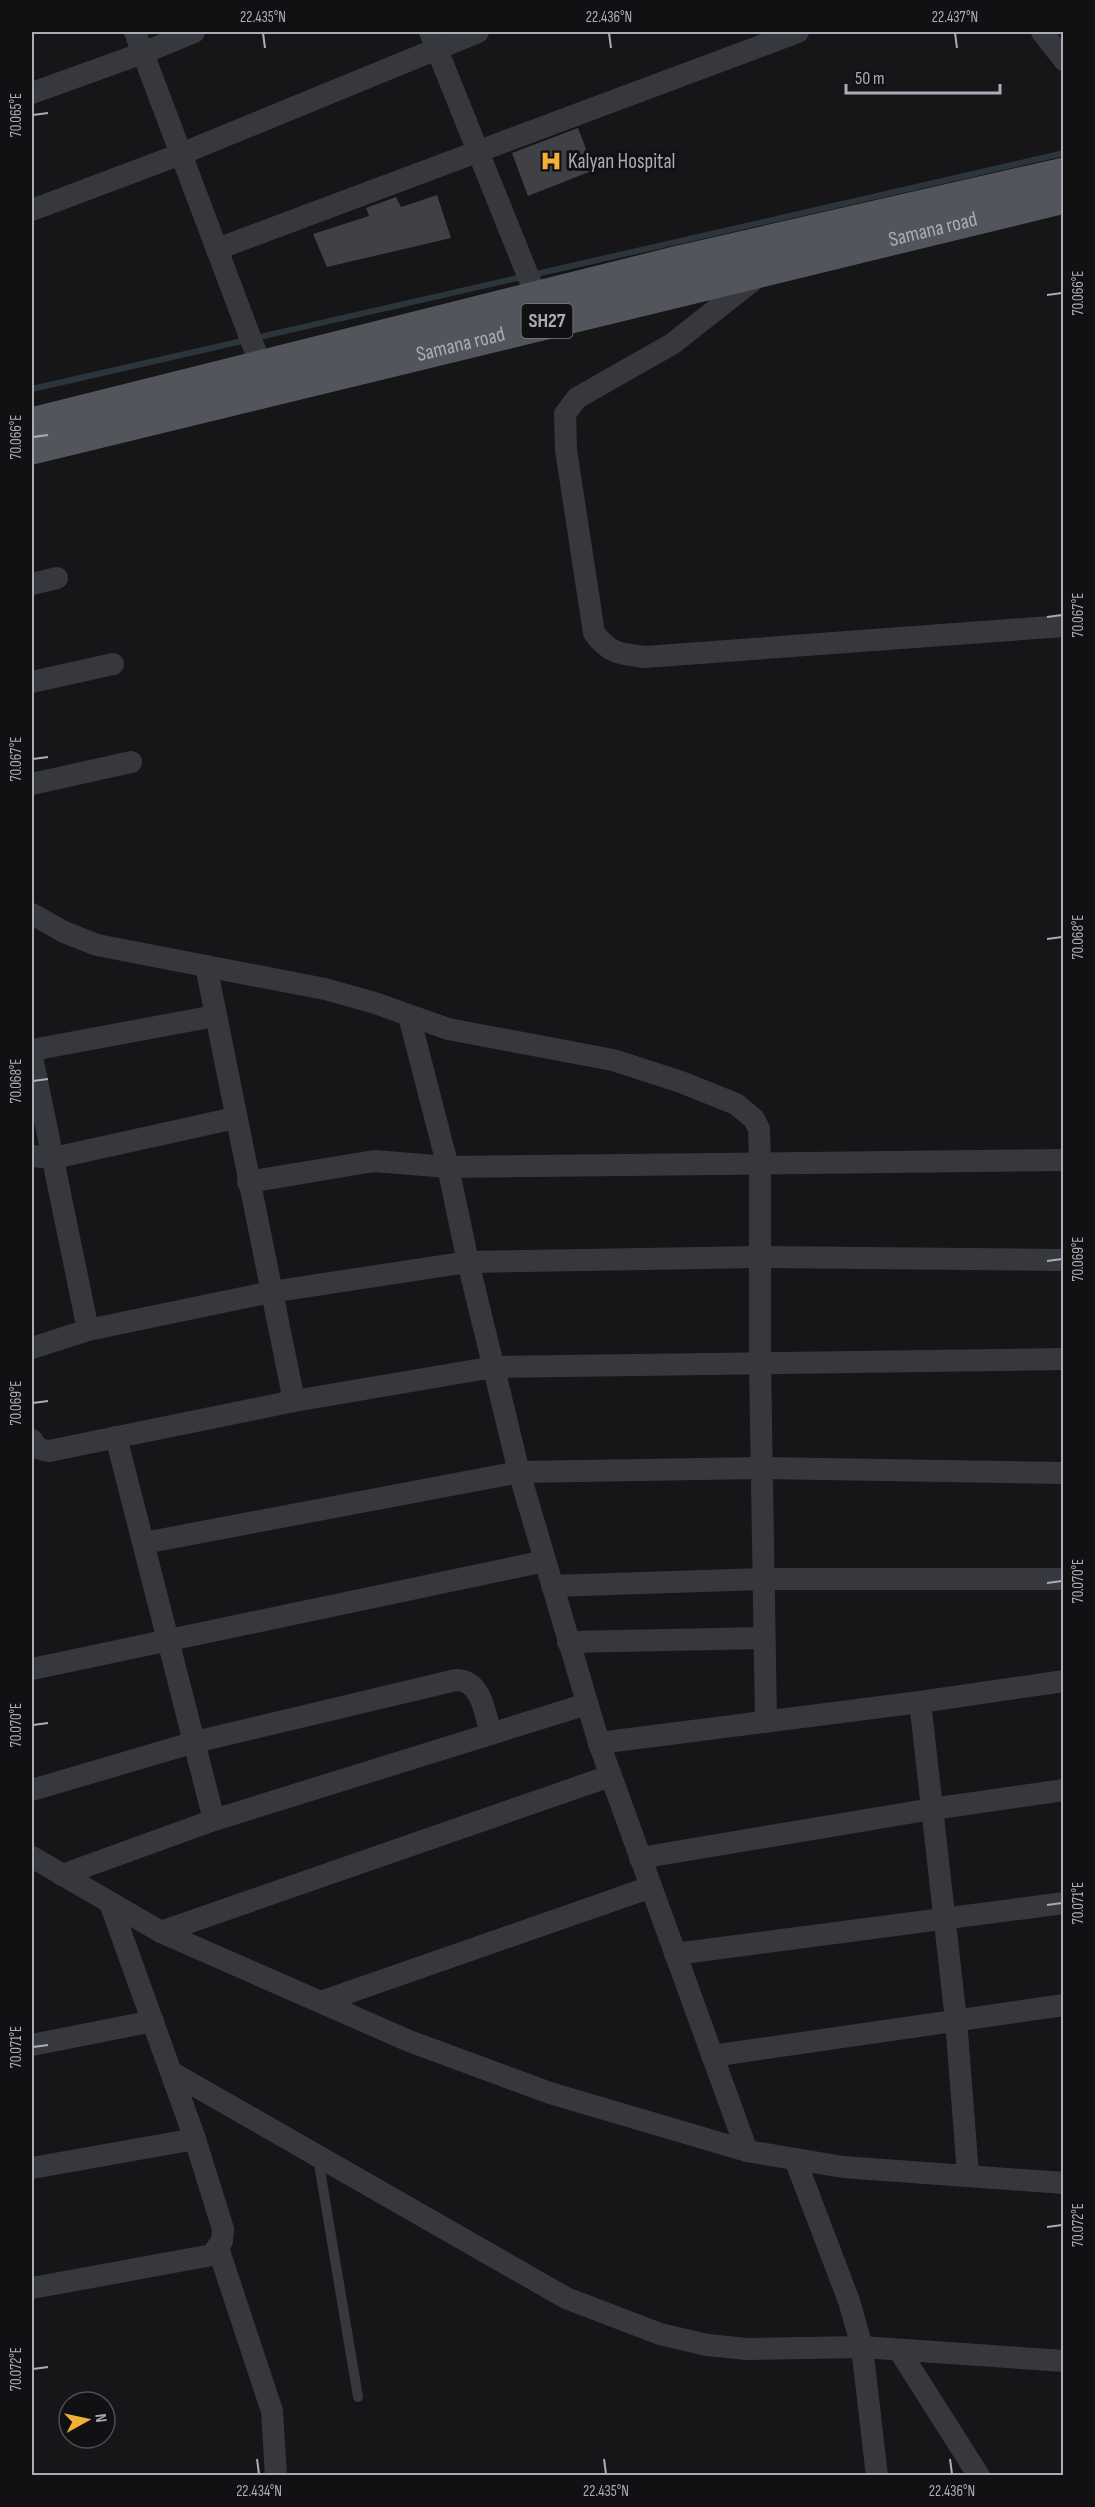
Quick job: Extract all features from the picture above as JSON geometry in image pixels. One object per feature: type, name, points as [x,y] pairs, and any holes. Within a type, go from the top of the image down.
[{"type":"main road","name":"Samana road","points":[[32,448],[51,428],[253,345],[532,288],[691,259],[1064,174]]},
{"type":"main road","name":"Samana road","points":[[51,428],[532,288],[768,268],[1064,197]]},
{"type":"street","points":[[135,32],[253,345]]},
{"type":"street","points":[[32,93],[194,32]]},
{"type":"street","points":[[32,210],[181,154],[434,40],[478,32]]},
{"type":"street","points":[[218,249],[798,32]]},
{"type":"street","points":[[1042,32],[1064,60]]},
{"type":"street","points":[[434,40],[532,288]]},
{"type":"street","points":[[768,268],[672,344],[577,398],[565,414],[566,450],[594,633],[605,648],[619,653],[645,657],[1064,626]]},
{"type":"street","points":[[32,584],[57,578]]},
{"type":"street","points":[[32,682],[113,664]]},
{"type":"street","points":[[32,784],[131,762]]},
{"type":"street","points":[[32,914],[64,932],[97,945],[325,989],[375,1003],[448,1029],[613,1060],[681,1082],[736,1104],[754,1119],[759,1129],[760,1163],[761,1468],[766,1722]]},
{"type":"street","points":[[206,966],[294,1401]]},
{"type":"street","points":[[32,1050],[215,1016]]},
{"type":"street","points":[[409,1016],[448,1167],[468,1262],[519,1472],[598,1743],[747,2151]]},
{"type":"street","points":[[32,1057],[88,1329]]},
{"type":"street","points":[[32,1156],[54,1158],[235,1118]]},
{"type":"street","points":[[248,1182],[366,1161],[391,1161],[448,1167],[1064,1160]]},
{"type":"street","points":[[32,1346],[88,1329],[271,1293],[468,1262],[760,1257],[1064,1260]]},
{"type":"street","points":[[32,1440],[34,1446],[49,1451],[294,1401],[494,1367],[1064,1359]]},
{"type":"street","points":[[116,1437],[214,1820]]},
{"type":"street","points":[[144,1543],[519,1472],[761,1468],[1064,1473]]},
{"type":"street","points":[[32,1669],[170,1642],[545,1561]]},
{"type":"street","points":[[552,1586],[763,1579],[1064,1579]]},
{"type":"street","points":[[568,1642],[764,1638]]},
{"type":"street","points":[[32,1790],[195,1743],[456,1680],[465,1680],[477,1691],[491,1734]]},
{"type":"street","points":[[598,1743],[920,1702],[1064,1681]]},
{"type":"street","points":[[920,1702],[956,2020],[968,2174]]},
{"type":"street","points":[[62,1875],[214,1820],[587,1704]]},
{"type":"street","points":[[161,1932],[610,1776]]},
{"type":"street","points":[[640,1858],[932,1809],[1064,1790]]},
{"type":"street","points":[[32,1857],[161,1932],[409,2041],[550,2092],[747,2151],[843,2167],[968,2174],[1064,2183]]},
{"type":"street","points":[[321,2002],[651,1887]]},
{"type":"street","points":[[32,2288],[212,2255],[219,2248],[224,2229],[195,2139],[110,1903]]},
{"type":"street","points":[[675,1953],[1064,1903]]},
{"type":"street","points":[[712,2055],[1064,2005]]},
{"type":"street","points":[[32,2045],[153,2021]]},
{"type":"street","points":[[171,2072],[566,2298],[622,2321],[707,2345],[747,2349],[862,2348],[1064,2361]]},
{"type":"street","points":[[32,2168],[195,2139]]},
{"type":"street","points":[[795,2159],[849,2301],[862,2348],[877,2475]]},
{"type":"street","points":[[219,2248],[272,2411],[276,2475]]},
{"type":"street","points":[[899,2350],[980,2475]]},
{"type":"lane","points":[[318,2158],[358,2397]]},
{"type":"building","points":[[578,128],[594,170],[528,196],[512,153]]},
{"type":"building","points":[[437,195],[451,238],[327,267],[313,234],[369,216],[366,208],[396,197],[401,207]]},
{"type":"waterway","points":[[532,275],[1064,153]]},
{"type":"waterway","points":[[32,389],[522,277]]},
{"type":"place","name":"Kalyan Hospital","points":[[551,161]]}]
